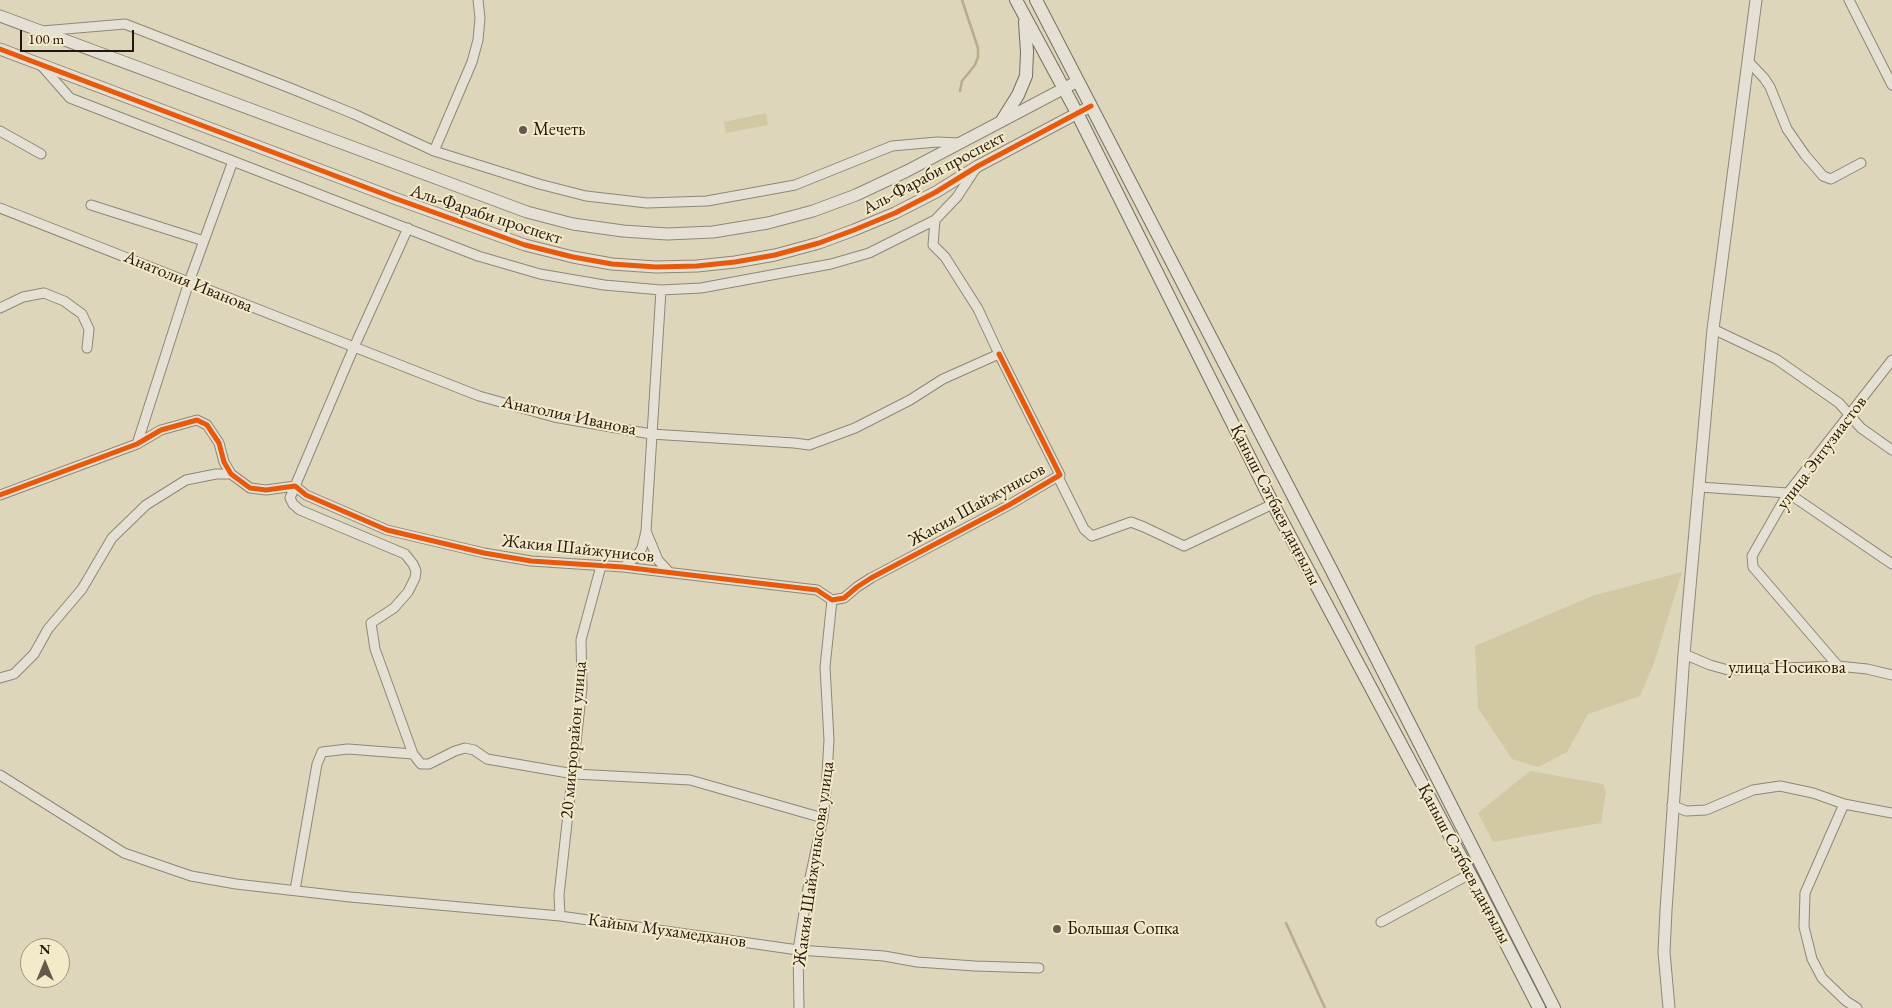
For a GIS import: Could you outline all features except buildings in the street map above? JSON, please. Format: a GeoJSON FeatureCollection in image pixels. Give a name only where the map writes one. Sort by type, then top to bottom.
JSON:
{"type":"FeatureCollection","features":[{"type":"Feature","properties":{"kind":"main road","name":"Қаныш Сәтбаев даңғылы"},"geometry":{"type":"LineString","coordinates":[[1016,0],[1077,113],[1273,504],[1470,874],[1539,1008]]}},
{"type":"Feature","properties":{"kind":"main road","name":"Қаныш Сәтбаев даңғылы"},"geometry":{"type":"LineString","coordinates":[[1036,0],[1336,579],[1554,1008]]}},
{"type":"Feature","properties":{"kind":"main road"},"geometry":{"type":"LineString","coordinates":[[1003,119],[1018,95],[1026,76],[1025,17]]}},
{"type":"Feature","properties":{"kind":"street"},"geometry":{"type":"LineString","coordinates":[[434,151],[472,62],[478,40],[480,18],[478,0]]}},
{"type":"Feature","properties":{"kind":"street"},"geometry":{"type":"LineString","coordinates":[[1669,1008],[1664,952],[1672,805],[1684,654],[1713,329],[1756,0]]}},
{"type":"Feature","properties":{"kind":"street"},"geometry":{"type":"LineString","coordinates":[[1849,0],[1892,85]]}},
{"type":"Feature","properties":{"kind":"street","name":"Аль-Фараби проспект"},"geometry":{"type":"LineString","coordinates":[[0,16],[527,212],[573,224],[623,232],[667,234],[713,232],[768,224],[813,211],[856,195],[1078,81]]}},
{"type":"Feature","properties":{"kind":"street"},"geometry":{"type":"LineString","coordinates":[[40,31],[125,24],[354,114],[434,151],[539,184],[586,196],[647,203],[706,201],[795,185],[892,146],[937,142],[960,143]]}},
{"type":"Feature","properties":{"kind":"street","name":"Аль-Фараби проспект"},"geometry":{"type":"LineString","coordinates":[[0,48],[394,198],[525,245],[612,264],[656,267],[697,266],[735,262],[775,255],[819,243],[895,213],[1091,106]]}},
{"type":"Feature","properties":{"kind":"street"},"geometry":{"type":"LineString","coordinates":[[1748,61],[1770,87],[1787,129],[1805,155],[1823,176],[1831,179],[1861,163]]}},
{"type":"Feature","properties":{"kind":"street"},"geometry":{"type":"LineString","coordinates":[[39,63],[70,98],[478,256],[540,274],[604,285],[661,290],[701,288],[831,264],[869,253],[935,220],[957,197],[978,166]]}},
{"type":"Feature","properties":{"kind":"street"},"geometry":{"type":"LineString","coordinates":[[0,132],[41,154]]}},
{"type":"Feature","properties":{"kind":"street"},"geometry":{"type":"LineString","coordinates":[[137,444],[189,282],[233,161]]}},
{"type":"Feature","properties":{"kind":"street"},"geometry":{"type":"LineString","coordinates":[[91,205],[204,241]]}},
{"type":"Feature","properties":{"kind":"street","name":"Анатолия Иванова"},"geometry":{"type":"LineString","coordinates":[[0,208],[479,396],[554,417],[651,434],[794,443],[808,446],[855,428],[910,400],[943,378],[999,354]]}},
{"type":"Feature","properties":{"kind":"street"},"geometry":{"type":"LineString","coordinates":[[935,220],[933,245],[945,257],[978,309],[999,354],[1060,471],[1059,476],[1084,529],[1092,536],[1131,522],[1144,526],[1184,546],[1273,504]]}},
{"type":"Feature","properties":{"kind":"street"},"geometry":{"type":"LineString","coordinates":[[408,228],[354,347],[290,498],[293,504],[300,510],[406,554],[413,564],[416,571],[415,578],[408,592],[394,608],[371,623],[375,649],[413,754],[421,764],[428,764],[465,748],[474,750],[487,759],[574,774],[690,780],[823,818]]}},
{"type":"Feature","properties":{"kind":"street"},"geometry":{"type":"LineString","coordinates":[[623,567],[636,557],[642,548],[646,531],[661,290]]}},
{"type":"Feature","properties":{"kind":"street"},"geometry":{"type":"LineString","coordinates":[[0,308],[23,297],[44,293],[64,301],[82,314],[89,329],[87,348]]}},
{"type":"Feature","properties":{"kind":"street"},"geometry":{"type":"LineString","coordinates":[[1713,329],[1776,359],[1839,403],[1848,416],[1861,428],[1892,450]]}},
{"type":"Feature","properties":{"kind":"street","name":"улица Энтузиастов"},"geometry":{"type":"LineString","coordinates":[[1838,666],[1753,567],[1752,556],[1788,493],[1892,360]]}},
{"type":"Feature","properties":{"kind":"street"},"geometry":{"type":"LineString","coordinates":[[0,495],[137,444],[161,430],[197,420],[207,424],[219,442],[224,462],[231,474],[250,488],[266,490],[294,486]]}},
{"type":"Feature","properties":{"kind":"street"},"geometry":{"type":"LineString","coordinates":[[0,678],[14,674],[34,654],[48,629],[82,589],[112,538],[146,505],[186,480],[216,474],[231,474]]}},
{"type":"Feature","properties":{"kind":"street","name":"Жакия Шайжунисов"},"geometry":{"type":"LineString","coordinates":[[294,486],[306,495],[386,530],[484,553],[530,561],[623,567],[817,590],[832,600],[844,598],[871,578],[1059,476]]}},
{"type":"Feature","properties":{"kind":"street"},"geometry":{"type":"LineString","coordinates":[[1699,487],[1788,493],[1892,564]]}},
{"type":"Feature","properties":{"kind":"street"},"geometry":{"type":"LineString","coordinates":[[646,531],[658,560],[669,572]]}},
{"type":"Feature","properties":{"kind":"street","name":"20 микрорайон улица"},"geometry":{"type":"LineString","coordinates":[[560,916],[559,895],[574,774],[582,688],[581,640],[601,566]]}},
{"type":"Feature","properties":{"kind":"street","name":"Жакия Шайжунысова улица"},"geometry":{"type":"LineString","coordinates":[[799,1008],[798,950],[808,882],[823,818],[829,740],[825,667],[832,600]]}},
{"type":"Feature","properties":{"kind":"street","name":"улица Носикова"},"geometry":{"type":"LineString","coordinates":[[1684,654],[1710,666],[1728,670],[1838,666],[1867,669],[1892,675]]}},
{"type":"Feature","properties":{"kind":"street"},"geometry":{"type":"LineString","coordinates":[[295,890],[317,764],[322,752],[348,749],[413,754]]}},
{"type":"Feature","properties":{"kind":"street","name":"Кайым Мухамедханов"},"geometry":{"type":"LineString","coordinates":[[0,775],[124,853],[191,876],[236,884],[350,897],[560,916],[798,950],[884,956],[917,962],[1039,968]]}},
{"type":"Feature","properties":{"kind":"street"},"geometry":{"type":"LineString","coordinates":[[1672,805],[1686,811],[1706,810],[1752,790],[1780,786],[1813,793],[1844,804],[1892,813]]}},
{"type":"Feature","properties":{"kind":"street"},"geometry":{"type":"LineString","coordinates":[[1844,804],[1805,893],[1804,927],[1812,959],[1822,978],[1846,1001],[1857,1008]]}},
{"type":"Feature","properties":{"kind":"street"},"geometry":{"type":"LineString","coordinates":[[1381,922],[1470,874]]}},
{"type":"Feature","properties":{"kind":"shaded area"},"geometry":{"type":"Polygon","coordinates":[[[766,113],[768,125],[726,133],[724,122],[766,113]]]}},
{"type":"Feature","properties":{"kind":"shaded area"},"geometry":{"type":"Polygon","coordinates":[[[1682,572],[1654,663],[1640,696],[1588,714],[1567,752],[1538,767],[1512,759],[1478,708],[1475,646],[1592,596],[1682,572]]]}},
{"type":"Feature","properties":{"kind":"shaded area"},"geometry":{"type":"Polygon","coordinates":[[[1530,771],[1603,784],[1606,792],[1601,823],[1493,842],[1478,813],[1530,771]]]}},
{"type":"Feature","properties":{"kind":"waterway"},"geometry":{"type":"LineString","coordinates":[[960,91],[962,81],[975,65],[978,57],[978,48],[962,0]]}},
{"type":"Feature","properties":{"kind":"waterway"},"geometry":{"type":"LineString","coordinates":[[1286,923],[1325,1008]]}},
{"type":"Feature","properties":{"kind":"cycle path"},"geometry":{"type":"LineString","coordinates":[[0,49],[394,198],[525,245],[612,264],[656,267],[697,266],[735,262],[775,255],[819,243],[895,213],[1091,106]]}},
{"type":"Feature","properties":{"kind":"cycle path"},"geometry":{"type":"LineString","coordinates":[[0,495],[137,444],[161,430],[197,420],[207,425],[219,443],[224,462],[231,474],[250,488],[266,490],[295,486],[306,495],[387,530],[484,553],[531,561],[623,567],[817,590],[832,600],[844,598],[871,578],[1009,505],[1060,475],[999,354]]}},
{"type":"Feature","properties":{"kind":"place","name":"Мечеть"},"geometry":{"type":"Point","coordinates":[523,130]}},
{"type":"Feature","properties":{"kind":"place","name":"Большая Сопка"},"geometry":{"type":"Point","coordinates":[1057,929]}}]}
